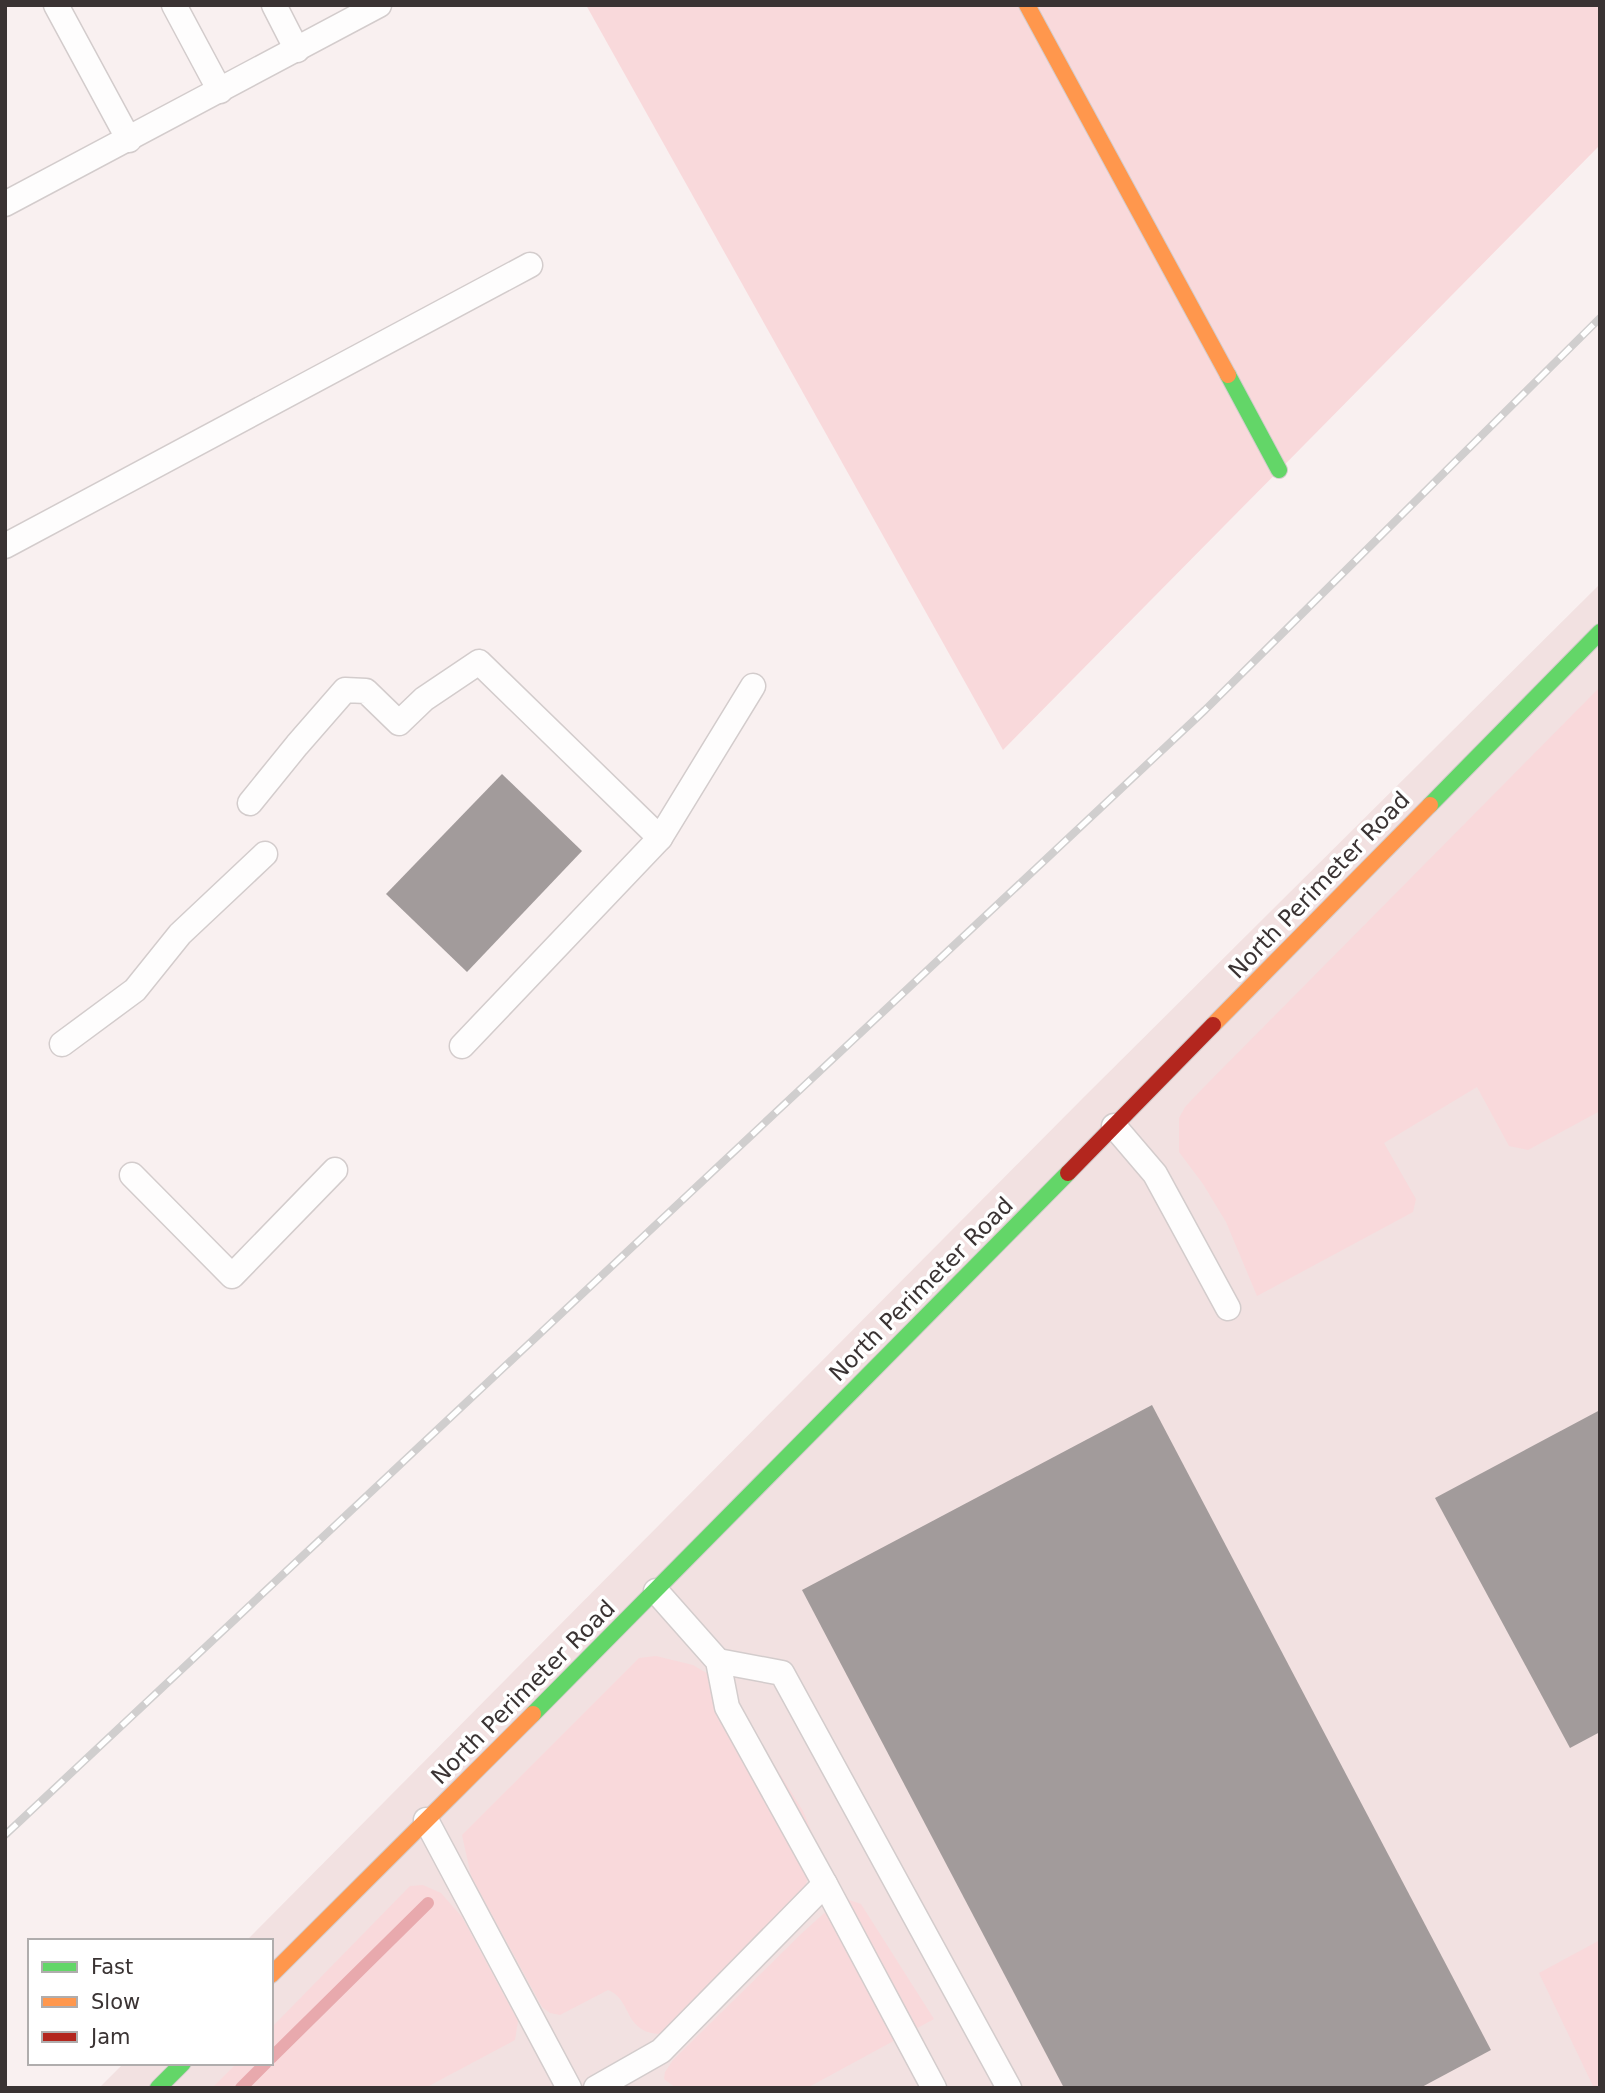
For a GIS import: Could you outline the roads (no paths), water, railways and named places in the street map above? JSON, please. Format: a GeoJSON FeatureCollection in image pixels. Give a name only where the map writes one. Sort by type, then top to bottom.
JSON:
{"type":"FeatureCollection","features":[{"type":"Feature","properties":{"kind":"street"},"geometry":{"type":"LineString","coordinates":[[1027,5],[1279,470]]}},
{"type":"Feature","properties":{"kind":"street","name":"North Perimeter Road"},"geometry":{"type":"LineString","coordinates":[[273,1973],[656,1591],[1600,632]]}},
{"type":"Feature","properties":{"kind":"street"},"geometry":{"type":"LineString","coordinates":[[158,2088],[181,2065]]}},
{"type":"Feature","properties":{"kind":"lane"},"geometry":{"type":"LineString","coordinates":[[56,5],[129,140]]}},
{"type":"Feature","properties":{"kind":"lane"},"geometry":{"type":"LineString","coordinates":[[174,5],[220,91]]}},
{"type":"Feature","properties":{"kind":"lane"},"geometry":{"type":"LineString","coordinates":[[274,5],[297,50]]}},
{"type":"Feature","properties":{"kind":"lane"},"geometry":{"type":"LineString","coordinates":[[5,204],[379,5]]}},
{"type":"Feature","properties":{"kind":"lane"},"geometry":{"type":"LineString","coordinates":[[5,546],[530,265]]}},
{"type":"Feature","properties":{"kind":"lane"},"geometry":{"type":"LineString","coordinates":[[250,803],[345,690],[366,691],[398,723],[424,699],[479,662],[660,838]]}},
{"type":"Feature","properties":{"kind":"lane"},"geometry":{"type":"LineString","coordinates":[[462,1046],[660,838],[753,686]]}},
{"type":"Feature","properties":{"kind":"lane"},"geometry":{"type":"LineString","coordinates":[[62,1044],[135,990],[180,934],[265,854]]}},
{"type":"Feature","properties":{"kind":"lane"},"geometry":{"type":"LineString","coordinates":[[1114,1126],[1154,1174],[1228,1308]]}},
{"type":"Feature","properties":{"kind":"lane"},"geometry":{"type":"LineString","coordinates":[[132,1175],[232,1276],[335,1170]]}},
{"type":"Feature","properties":{"kind":"lane"},"geometry":{"type":"LineString","coordinates":[[656,1591],[718,1661],[727,1707],[934,2088]]}},
{"type":"Feature","properties":{"kind":"lane"},"geometry":{"type":"LineString","coordinates":[[718,1661],[782,1673],[1009,2088]]}},
{"type":"Feature","properties":{"kind":"lane"},"geometry":{"type":"LineString","coordinates":[[426,1820],[569,2088]]}},
{"type":"Feature","properties":{"kind":"lane"},"geometry":{"type":"LineString","coordinates":[[596,2088],[661,2051],[825,1884]]}},
{"type":"Feature","properties":{"kind":"waterway"},"geometry":{"type":"LineString","coordinates":[[273,2056],[428,1903]]}},
{"type":"Feature","properties":{"kind":"waterway"},"geometry":{"type":"LineString","coordinates":[[241,2088],[264,2065]]}},
{"type":"Feature","properties":{"kind":"railway"},"geometry":{"type":"LineString","coordinates":[[5,1835],[1205,710],[1600,318]]}}]}
